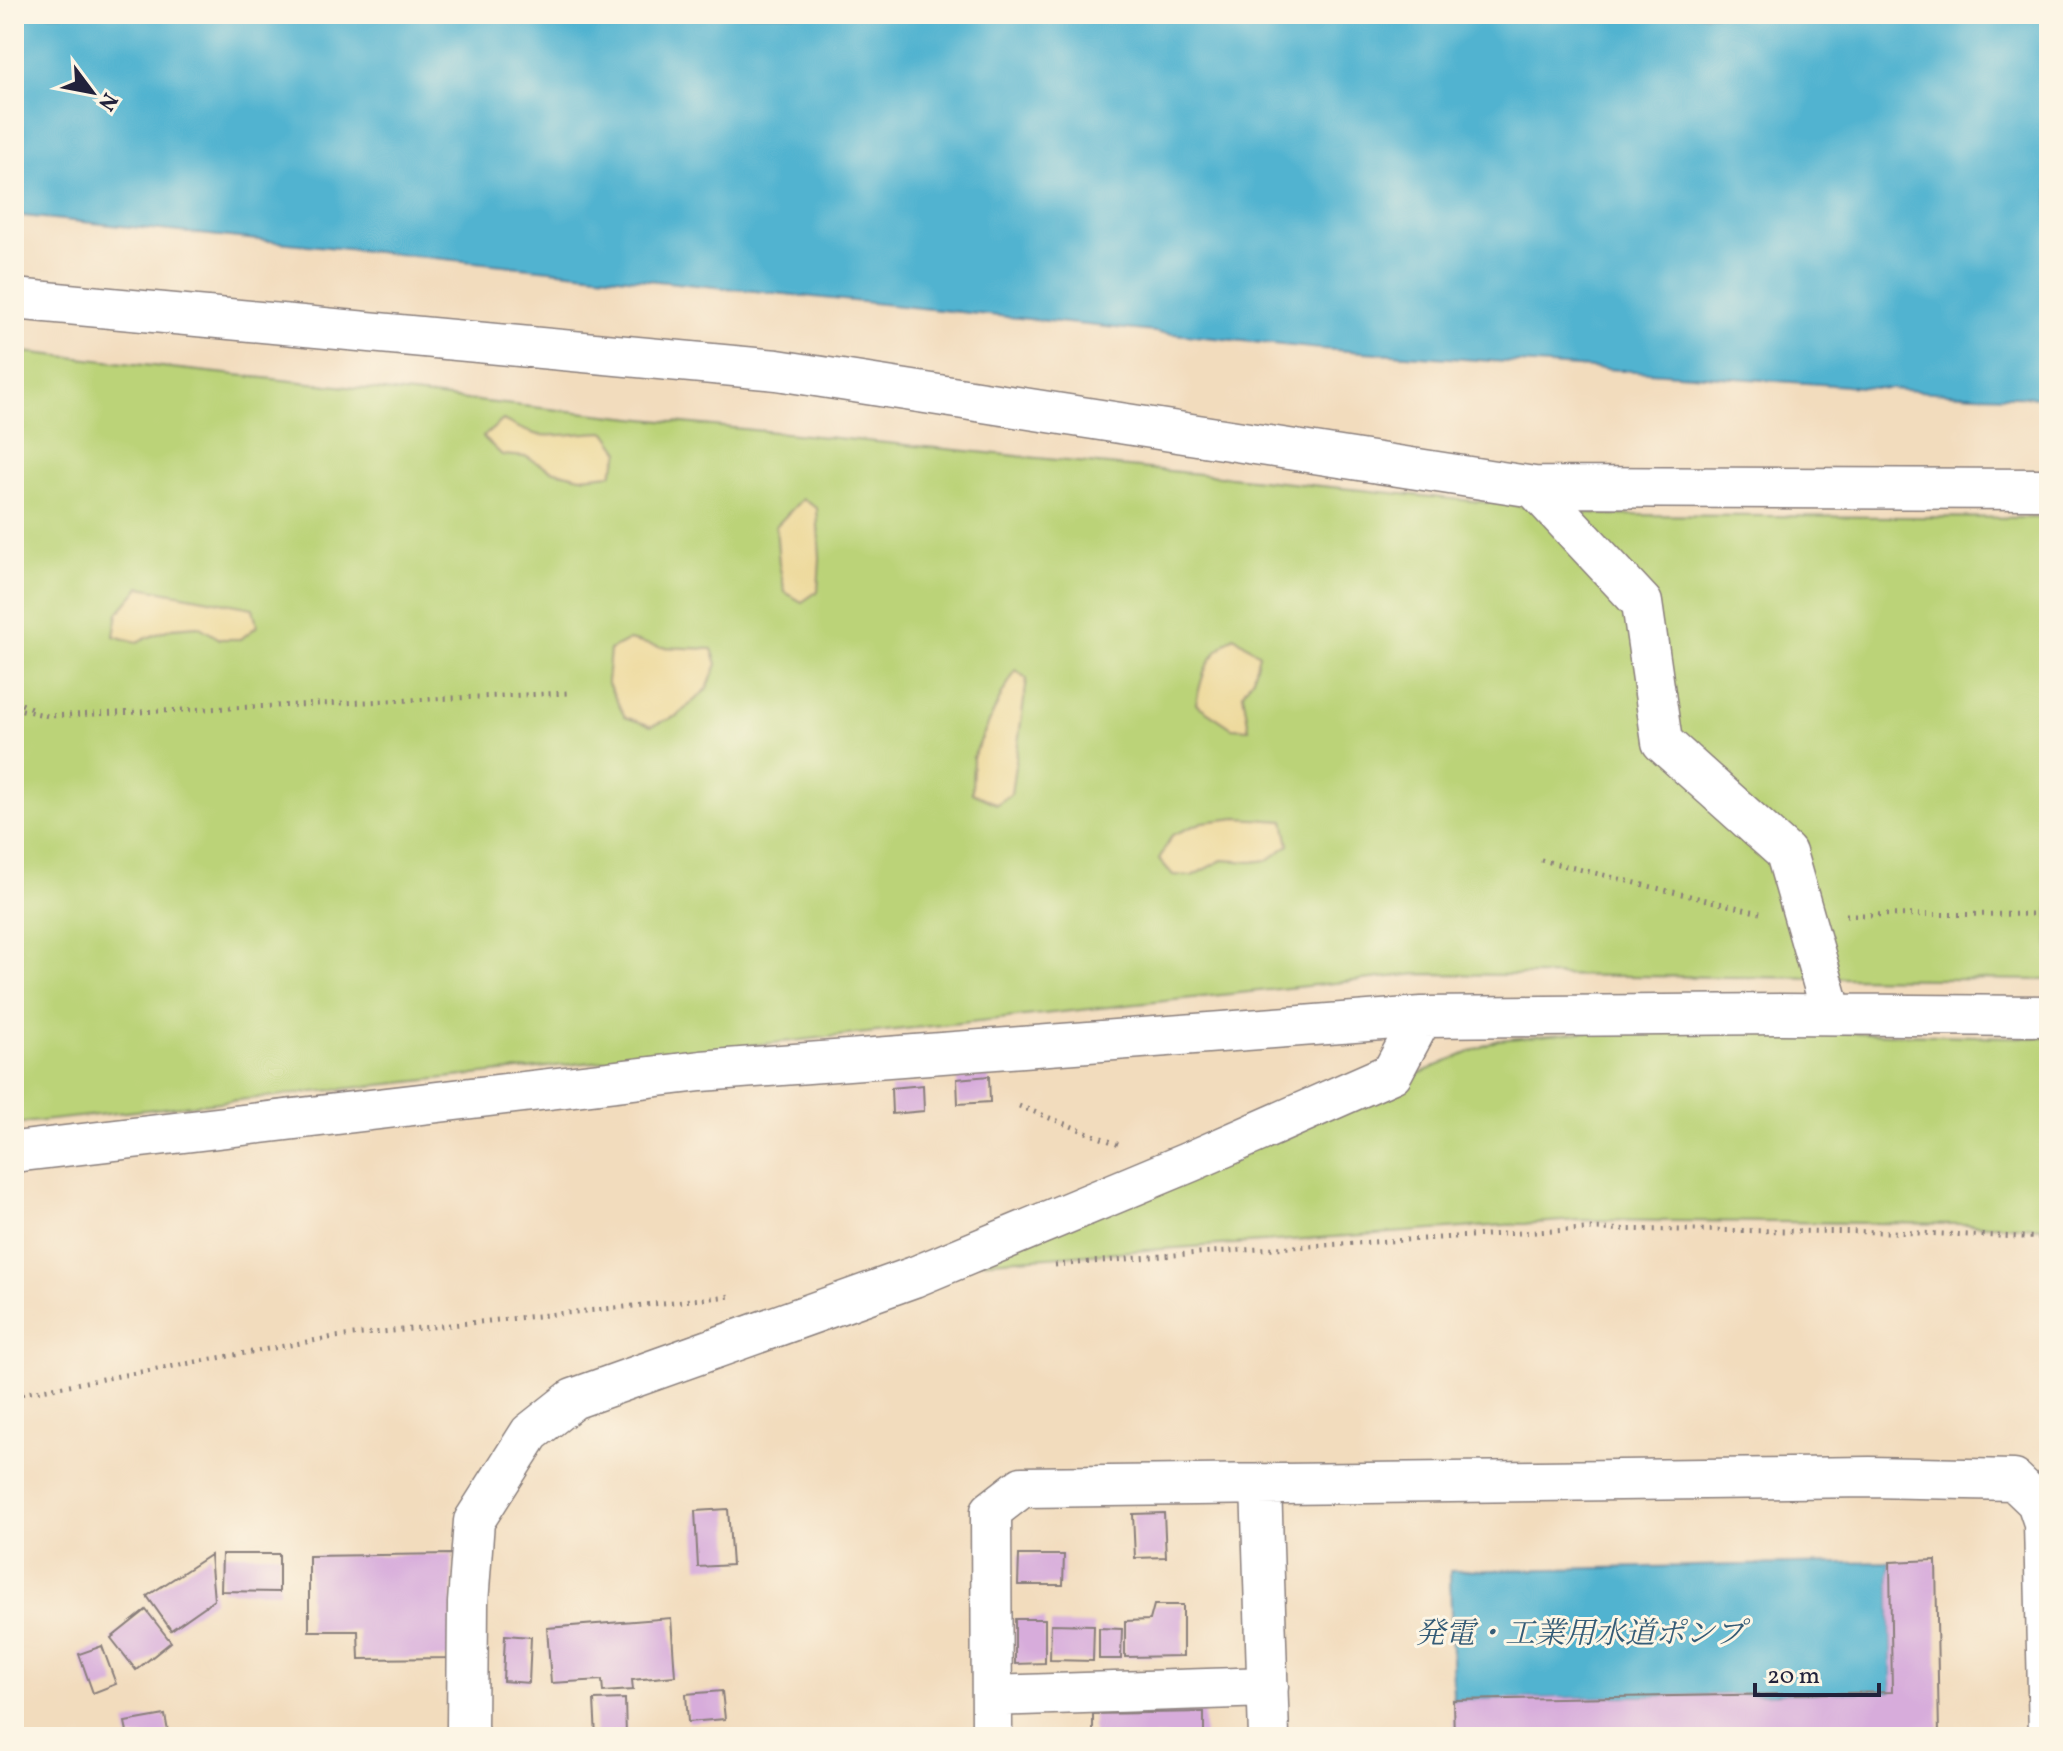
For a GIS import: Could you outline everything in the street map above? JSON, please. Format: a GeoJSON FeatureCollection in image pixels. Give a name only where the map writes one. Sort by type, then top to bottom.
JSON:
{"type":"FeatureCollection","features":[{"type":"Feature","properties":{"kind":"street"},"geometry":{"type":"LineString","coordinates":[[14,299],[777,370],[1534,487],[2049,489]]}},
{"type":"Feature","properties":{"kind":"street"},"geometry":{"type":"LineString","coordinates":[[1534,487],[1642,603],[1662,742],[1786,853],[1832,1014]]}},
{"type":"Feature","properties":{"kind":"street"},"geometry":{"type":"LineString","coordinates":[[14,1152],[701,1071],[1422,1017],[2049,1016]]}},
{"type":"Feature","properties":{"kind":"street"},"geometry":{"type":"LineString","coordinates":[[469,1737],[468,1603],[474,1521],[530,1433],[573,1399],[914,1277],[1178,1167],[1392,1073],[1422,1017]]}},
{"type":"Feature","properties":{"kind":"street"},"geometry":{"type":"LineString","coordinates":[[992,1737],[991,1511],[1022,1487],[1854,1477],[2014,1480],[2037,1502],[2044,1523],[2049,1735]]}},
{"type":"Feature","properties":{"kind":"street"},"geometry":{"type":"LineString","coordinates":[[1261,1484],[1269,1737]]}},
{"type":"Feature","properties":{"kind":"street"},"geometry":{"type":"LineString","coordinates":[[992,1696],[1268,1687]]}},
{"type":"Feature","properties":{"kind":"path"},"geometry":{"type":"LineString","coordinates":[[14,708],[48,716],[568,693]]}},
{"type":"Feature","properties":{"kind":"path"},"geometry":{"type":"LineString","coordinates":[[14,701],[48,716]]}},
{"type":"Feature","properties":{"kind":"path"},"geometry":{"type":"LineString","coordinates":[[1019,1106],[1178,1167]]}},
{"type":"Feature","properties":{"kind":"path"},"geometry":{"type":"LineString","coordinates":[[1055,1265],[1585,1229],[1891,1232],[2049,1238]]}},
{"type":"Feature","properties":{"kind":"path"},"geometry":{"type":"LineString","coordinates":[[14,1395],[334,1337],[742,1295]]}},
{"type":"Feature","properties":{"kind":"green space"},"geometry":{"type":"Polygon","coordinates":[[[14,351],[643,419],[1614,515],[2049,518],[2049,980],[1418,974],[14,1124],[14,351]]]}},
{"type":"Feature","properties":{"kind":"green space"},"geometry":{"type":"Polygon","coordinates":[[[1634,1027],[2049,1038],[2049,1227],[1578,1220],[976,1262],[1498,1040],[1634,1027]]]}},
{"type":"Feature","properties":{"kind":"sand"},"geometry":{"type":"Polygon","coordinates":[[[503,420],[540,435],[606,432],[620,452],[611,474],[581,477],[551,470],[527,457],[502,455],[483,437],[503,420]]]}},
{"type":"Feature","properties":{"kind":"sand"},"geometry":{"type":"Polygon","coordinates":[[[802,499],[817,508],[820,558],[818,591],[802,602],[785,592],[776,526],[802,499]]]}},
{"type":"Feature","properties":{"kind":"sand"},"geometry":{"type":"Polygon","coordinates":[[[140,587],[253,608],[257,626],[241,639],[220,639],[198,626],[172,628],[137,642],[114,636],[118,613],[140,587]]]}},
{"type":"Feature","properties":{"kind":"sand"},"geometry":{"type":"Polygon","coordinates":[[[1234,636],[1259,654],[1253,677],[1243,693],[1249,729],[1232,728],[1196,704],[1207,666],[1234,636]]]}},
{"type":"Feature","properties":{"kind":"sand"},"geometry":{"type":"Polygon","coordinates":[[[629,640],[659,647],[712,649],[717,664],[707,689],[677,716],[651,726],[625,717],[607,682],[610,650],[629,640]]]}},
{"type":"Feature","properties":{"kind":"sand"},"geometry":{"type":"Polygon","coordinates":[[[1016,670],[1027,679],[1011,794],[997,804],[972,793],[973,757],[1016,670]]]}},
{"type":"Feature","properties":{"kind":"sand"},"geometry":{"type":"Polygon","coordinates":[[[1237,818],[1284,821],[1289,845],[1268,860],[1222,860],[1192,876],[1173,875],[1159,859],[1172,835],[1203,822],[1237,818]]]}},
{"type":"Feature","properties":{"kind":"water"},"geometry":{"type":"Polygon","coordinates":[[[14,14],[2049,14],[2049,397],[1975,395],[1321,349],[14,215],[14,14]]]}},
{"type":"Feature","properties":{"kind":"water","name":"発電・工業用水道ポンプ"},"geometry":{"type":"Polygon","coordinates":[[[1890,1562],[1892,1692],[1453,1700],[1450,1571],[1890,1562]]]}},
{"type":"Feature","properties":{"kind":"water"},"geometry":{"type":"Polygon","coordinates":[[[1894,1733],[1894,1737],[1706,1737],[1894,1733]]]}},
{"type":"Feature","properties":{"kind":"building"},"geometry":{"type":"Polygon","coordinates":[[[989,1076],[990,1102],[958,1104],[957,1079],[989,1076]]]}},
{"type":"Feature","properties":{"kind":"building"},"geometry":{"type":"Polygon","coordinates":[[[923,1085],[924,1111],[892,1114],[891,1088],[923,1085]]]}},
{"type":"Feature","properties":{"kind":"building"},"geometry":{"type":"Polygon","coordinates":[[[728,1509],[732,1565],[698,1567],[695,1511],[728,1509]]]}},
{"type":"Feature","properties":{"kind":"building"},"geometry":{"type":"Polygon","coordinates":[[[1164,1513],[1166,1557],[1135,1558],[1133,1514],[1164,1513]]]}},
{"type":"Feature","properties":{"kind":"building"},"geometry":{"type":"Polygon","coordinates":[[[222,1554],[279,1554],[279,1592],[221,1591],[222,1554]]]}},
{"type":"Feature","properties":{"kind":"building"},"geometry":{"type":"Polygon","coordinates":[[[452,1554],[453,1658],[359,1659],[358,1631],[309,1631],[309,1556],[452,1554]]]}},
{"type":"Feature","properties":{"kind":"building"},"geometry":{"type":"Polygon","coordinates":[[[210,1555],[214,1600],[171,1630],[147,1596],[210,1555]]]}},
{"type":"Feature","properties":{"kind":"building"},"geometry":{"type":"Polygon","coordinates":[[[1019,1555],[1064,1555],[1063,1585],[1018,1585],[1019,1555]]]}},
{"type":"Feature","properties":{"kind":"building"},"geometry":{"type":"Polygon","coordinates":[[[1936,1560],[1939,1737],[1894,1737],[1894,1733],[1454,1737],[1453,1700],[1892,1692],[1890,1562],[1936,1560]]]}},
{"type":"Feature","properties":{"kind":"building"},"geometry":{"type":"Polygon","coordinates":[[[1154,1605],[1183,1605],[1183,1656],[1125,1657],[1125,1621],[1150,1620],[1154,1605]]]}},
{"type":"Feature","properties":{"kind":"building"},"geometry":{"type":"Polygon","coordinates":[[[146,1610],[171,1642],[136,1670],[111,1638],[146,1610]]]}},
{"type":"Feature","properties":{"kind":"building"},"geometry":{"type":"Polygon","coordinates":[[[671,1618],[675,1676],[632,1680],[633,1690],[603,1692],[602,1680],[551,1683],[547,1628],[671,1618]]]}},
{"type":"Feature","properties":{"kind":"building"},"geometry":{"type":"Polygon","coordinates":[[[1015,1619],[1045,1619],[1045,1663],[1015,1664],[1015,1619]]]}},
{"type":"Feature","properties":{"kind":"building"},"geometry":{"type":"Polygon","coordinates":[[[1051,1624],[1094,1625],[1093,1661],[1050,1660],[1051,1624]]]}},
{"type":"Feature","properties":{"kind":"building"},"geometry":{"type":"Polygon","coordinates":[[[1099,1628],[1122,1629],[1121,1659],[1099,1659],[1099,1628]]]}},
{"type":"Feature","properties":{"kind":"building"},"geometry":{"type":"Polygon","coordinates":[[[505,1635],[531,1637],[529,1683],[503,1681],[505,1635]]]}},
{"type":"Feature","properties":{"kind":"building"},"geometry":{"type":"Polygon","coordinates":[[[102,1646],[116,1684],[93,1693],[79,1654],[102,1646]]]}},
{"type":"Feature","properties":{"kind":"building"},"geometry":{"type":"Polygon","coordinates":[[[722,1691],[725,1719],[688,1722],[686,1694],[722,1691]]]}},
{"type":"Feature","properties":{"kind":"building"},"geometry":{"type":"Polygon","coordinates":[[[625,1699],[626,1737],[596,1737],[594,1700],[625,1699]]]}},
{"type":"Feature","properties":{"kind":"building"},"geometry":{"type":"Polygon","coordinates":[[[1204,1712],[1204,1737],[1093,1737],[1093,1714],[1204,1712]]]}},
{"type":"Feature","properties":{"kind":"building"},"geometry":{"type":"Polygon","coordinates":[[[165,1715],[169,1737],[128,1737],[125,1722],[165,1715]]]}}]}
